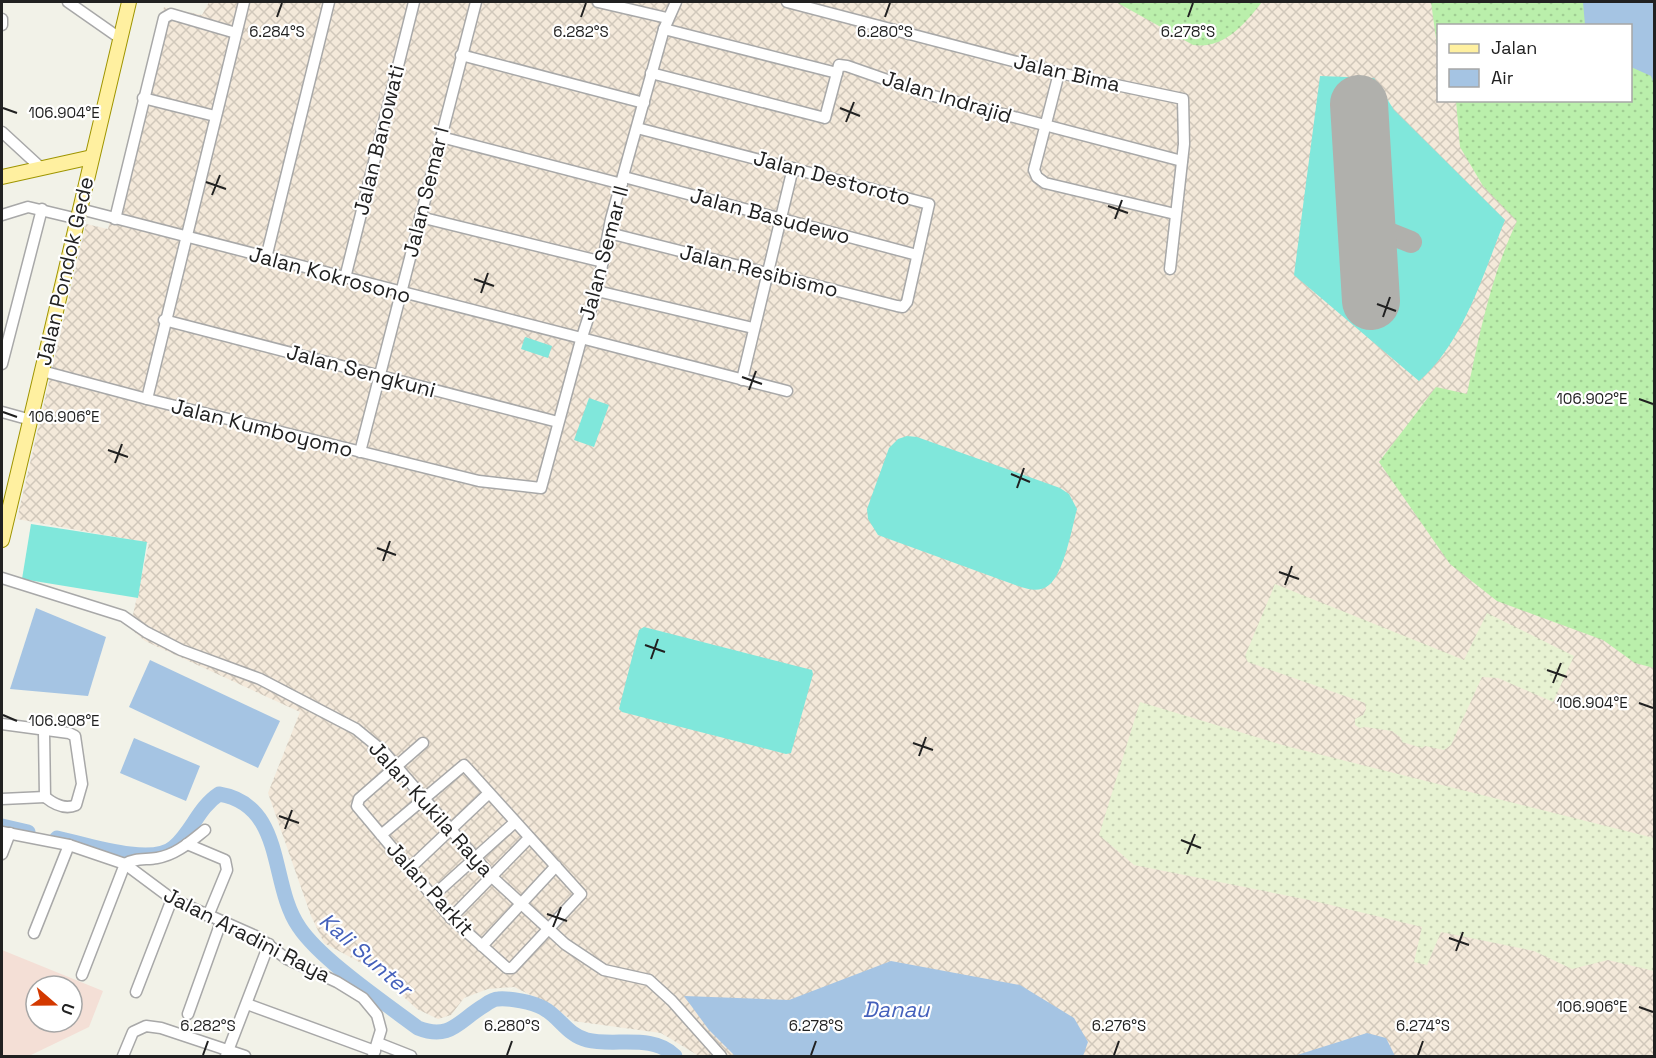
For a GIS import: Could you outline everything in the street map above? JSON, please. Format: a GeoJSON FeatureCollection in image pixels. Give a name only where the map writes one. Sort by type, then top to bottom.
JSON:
{"type":"FeatureCollection","features":[{"type":"Feature","properties":{"kind":"main road","name":"Jalan Pondok Gede"},"geometry":{"type":"LineString","coordinates":[[2,540],[79,214],[88,161],[129,2]]}},
{"type":"Feature","properties":{"kind":"main road"},"geometry":{"type":"LineString","coordinates":[[2,177],[40,167],[88,161]]}},
{"type":"Feature","properties":{"kind":"street"},"geometry":{"type":"LineString","coordinates":[[68,2],[121,39]]}},
{"type":"Feature","properties":{"kind":"street","name":"Jalan Kumboyomo"},"geometry":{"type":"LineString","coordinates":[[244,2],[164,320],[147,399],[479,481],[541,488]]}},
{"type":"Feature","properties":{"kind":"street"},"geometry":{"type":"LineString","coordinates":[[266,258],[329,2]]}},
{"type":"Feature","properties":{"kind":"street","name":"Jalan Banowati"},"geometry":{"type":"LineString","coordinates":[[345,278],[414,2]]}},
{"type":"Feature","properties":{"kind":"street","name":"Jalan Semar I"},"geometry":{"type":"LineString","coordinates":[[360,452],[476,2]]}},
{"type":"Feature","properties":{"kind":"street","name":"Jalan Indrajid"},"geometry":{"type":"LineString","coordinates":[[598,2],[665,24],[837,73],[839,65],[848,66],[930,95],[1046,126]]}},
{"type":"Feature","properties":{"kind":"street"},"geometry":{"type":"LineString","coordinates":[[665,24],[676,2]]}},
{"type":"Feature","properties":{"kind":"street","name":"Jalan Bima"},"geometry":{"type":"LineString","coordinates":[[787,2],[1059,73],[1183,99],[1182,160],[1170,269]]}},
{"type":"Feature","properties":{"kind":"street"},"geometry":{"type":"LineString","coordinates":[[115,219],[143,98],[166,16],[171,14],[236,33]]}},
{"type":"Feature","properties":{"kind":"street"},"geometry":{"type":"LineString","coordinates":[[2,19],[2,25]]}},
{"type":"Feature","properties":{"kind":"street","name":"Jalan Semar II"},"geometry":{"type":"LineString","coordinates":[[541,488],[580,340],[597,291],[609,233],[665,24]]}},
{"type":"Feature","properties":{"kind":"street"},"geometry":{"type":"LineString","coordinates":[[461,55],[644,103]]}},
{"type":"Feature","properties":{"kind":"street"},"geometry":{"type":"LineString","coordinates":[[651,73],[825,118],[837,73]]}},
{"type":"Feature","properties":{"kind":"street"},"geometry":{"type":"LineString","coordinates":[[1059,73],[1034,170],[1036,177],[1045,183],[1175,214]]}},
{"type":"Feature","properties":{"kind":"street"},"geometry":{"type":"LineString","coordinates":[[143,98],[215,116]]}},
{"type":"Feature","properties":{"kind":"street"},"geometry":{"type":"LineString","coordinates":[[1046,126],[1182,160]]}},
{"type":"Feature","properties":{"kind":"street","name":"Jalan Destoroto"},"geometry":{"type":"LineString","coordinates":[[637,128],[928,204],[930,207],[907,302]]}},
{"type":"Feature","properties":{"kind":"street"},"geometry":{"type":"LineString","coordinates":[[2,132],[40,167]]}},
{"type":"Feature","properties":{"kind":"street","name":"Jalan Basudewo"},"geometry":{"type":"LineString","coordinates":[[441,137],[780,218],[917,255]]}},
{"type":"Feature","properties":{"kind":"street"},"geometry":{"type":"LineString","coordinates":[[742,380],[793,168]]}},
{"type":"Feature","properties":{"kind":"street","name":"Jalan Kokrosono"},"geometry":{"type":"LineString","coordinates":[[2,214],[28,207],[115,219],[580,340],[787,391]]}},
{"type":"Feature","properties":{"kind":"street"},"geometry":{"type":"LineString","coordinates":[[2,364],[42,209]]}},
{"type":"Feature","properties":{"kind":"street"},"geometry":{"type":"LineString","coordinates":[[420,217],[603,262]]}},
{"type":"Feature","properties":{"kind":"street","name":"Jalan Resibismo"},"geometry":{"type":"LineString","coordinates":[[609,233],[897,306],[903,307],[907,302]]}},
{"type":"Feature","properties":{"kind":"street"},"geometry":{"type":"LineString","coordinates":[[597,291],[753,328]]}},
{"type":"Feature","properties":{"kind":"street","name":"Jalan Sengkuni"},"geometry":{"type":"LineString","coordinates":[[164,320],[558,422]]}},
{"type":"Feature","properties":{"kind":"street"},"geometry":{"type":"LineString","coordinates":[[42,371],[147,399]]}},
{"type":"Feature","properties":{"kind":"street"},"geometry":{"type":"LineString","coordinates":[[2,412],[31,420]]}},
{"type":"Feature","properties":{"kind":"street","name":"Jalan Kukila Raya"},"geometry":{"type":"LineString","coordinates":[[2,578],[123,616],[140,629],[182,650],[260,679],[356,729],[397,766],[474,859],[520,903],[577,954],[604,970],[640,976],[652,982],[721,1056]]}},
{"type":"Feature","properties":{"kind":"street"},"geometry":{"type":"LineString","coordinates":[[2,724],[69,733],[75,736],[82,784],[76,805],[70,808],[59,806],[45,797],[2,799]]}},
{"type":"Feature","properties":{"kind":"street"},"geometry":{"type":"LineString","coordinates":[[44,731],[45,797]]}},
{"type":"Feature","properties":{"kind":"street"},"geometry":{"type":"LineString","coordinates":[[397,766],[423,743]]}},
{"type":"Feature","properties":{"kind":"street"},"geometry":{"type":"LineString","coordinates":[[381,835],[461,765],[581,894],[550,929]]}},
{"type":"Feature","properties":{"kind":"street","name":"Jalan Parkit"},"geometry":{"type":"LineString","coordinates":[[397,766],[357,802],[358,810],[411,867],[451,918],[507,968],[512,968],[550,929]]}},
{"type":"Feature","properties":{"kind":"street"},"geometry":{"type":"LineString","coordinates":[[411,867],[488,794]]}},
{"type":"Feature","properties":{"kind":"street"},"geometry":{"type":"LineString","coordinates":[[434,896],[514,823]]}},
{"type":"Feature","properties":{"kind":"street"},"geometry":{"type":"LineString","coordinates":[[82,974],[125,864],[130,861],[159,858],[176,852],[206,830]]}},
{"type":"Feature","properties":{"kind":"street"},"geometry":{"type":"LineString","coordinates":[[2,854],[6,833]]}},
{"type":"Feature","properties":{"kind":"street","name":"Jalan Aradini Raya"},"geometry":{"type":"LineString","coordinates":[[6,833],[69,845],[125,864],[172,899],[269,944],[287,959],[337,982],[363,998],[381,1023],[375,1050]]}},
{"type":"Feature","properties":{"kind":"street"},"geometry":{"type":"LineString","coordinates":[[451,918],[529,838]]}},
{"type":"Feature","properties":{"kind":"street"},"geometry":{"type":"LineString","coordinates":[[187,844],[225,860],[227,864],[227,870],[208,916]]}},
{"type":"Feature","properties":{"kind":"street"},"geometry":{"type":"LineString","coordinates":[[34,933],[69,845]]}},
{"type":"Feature","properties":{"kind":"street"},"geometry":{"type":"LineString","coordinates":[[482,946],[556,866]]}},
{"type":"Feature","properties":{"kind":"street"},"geometry":{"type":"LineString","coordinates":[[136,992],[172,899]]}},
{"type":"Feature","properties":{"kind":"street"},"geometry":{"type":"LineString","coordinates":[[188,1014],[221,922]]}},
{"type":"Feature","properties":{"kind":"street"},"geometry":{"type":"LineString","coordinates":[[227,1053],[248,1004],[269,944]]}},
{"type":"Feature","properties":{"kind":"street"},"geometry":{"type":"LineString","coordinates":[[248,1004],[375,1050],[411,1056]]}},
{"type":"Feature","properties":{"kind":"street"},"geometry":{"type":"LineString","coordinates":[[123,1056],[133,1032],[146,1026],[227,1053],[244,1056]]}},
{"type":"Feature","properties":{"kind":"shaded area"},"geometry":{"type":"Polygon","coordinates":[[[209,2],[1654,2],[1654,1056],[699,1056],[661,1033],[573,1021],[548,1003],[514,987],[488,989],[464,998],[451,1015],[438,1019],[417,1009],[374,970],[324,943],[311,916],[268,793],[300,712],[145,641],[130,628],[149,543],[17,519],[86,224],[108,229],[164,7],[202,15],[209,2]]]}},
{"type":"Feature","properties":{"kind":"shaded area"},"geometry":{"type":"Polygon","coordinates":[[[1320,76],[1374,78],[1394,110],[1505,220],[1471,306],[1460,327],[1435,365],[1419,381],[1294,275],[1320,76]]]}},
{"type":"Feature","properties":{"kind":"shaded area"},"geometry":{"type":"Polygon","coordinates":[[[525,337],[552,346],[548,358],[521,349],[525,337]]]}},
{"type":"Feature","properties":{"kind":"shaded area"},"geometry":{"type":"Polygon","coordinates":[[[589,398],[609,405],[594,447],[574,440],[589,398]]]}},
{"type":"Feature","properties":{"kind":"shaded area"},"geometry":{"type":"Polygon","coordinates":[[[907,436],[917,437],[1060,488],[1069,494],[1077,509],[1063,561],[1049,585],[1035,590],[1021,587],[878,535],[868,519],[867,509],[889,448],[898,439],[907,436]]]}},
{"type":"Feature","properties":{"kind":"shaded area"},"geometry":{"type":"Polygon","coordinates":[[[31,524],[147,542],[138,598],[22,579],[31,524]]]}},
{"type":"Feature","properties":{"kind":"shaded area"},"geometry":{"type":"Polygon","coordinates":[[[644,627],[812,670],[813,674],[791,753],[786,754],[622,712],[619,709],[639,630],[644,627]]]}},
{"type":"Feature","properties":{"kind":"shaded area"},"geometry":{"type":"Polygon","coordinates":[[[2,950],[61,974],[24,974],[24,1034],[75,1034],[29,1056],[2,1056],[2,950]]]}},
{"type":"Feature","properties":{"kind":"shaded area"},"geometry":{"type":"Polygon","coordinates":[[[84,983],[103,991],[89,1027],[84,1029],[84,983]]]}},
{"type":"Feature","properties":{"kind":"green space"},"geometry":{"type":"Polygon","coordinates":[[[1116,2],[1262,2],[1240,27],[1224,39],[1204,45],[1193,45],[1116,2]]]}},
{"type":"Feature","properties":{"kind":"green space"},"geometry":{"type":"Polygon","coordinates":[[[1431,2],[1654,2],[1654,668],[1635,663],[1603,640],[1497,601],[1450,564],[1379,462],[1436,387],[1467,394],[1493,284],[1517,221],[1483,186],[1460,147],[1456,102],[1632,102],[1632,24],[1437,24],[1437,46],[1431,2]]]}},
{"type":"Feature","properties":{"kind":"green space"},"geometry":{"type":"Polygon","coordinates":[[[1275,584],[1464,660],[1487,613],[1574,656],[1553,702],[1498,678],[1482,677],[1451,745],[1444,750],[1425,746],[1422,748],[1402,742],[1401,738],[1392,731],[1360,728],[1355,725],[1355,719],[1363,715],[1366,709],[1365,703],[1248,662],[1245,656],[1275,584]]]}},
{"type":"Feature","properties":{"kind":"green space"},"geometry":{"type":"Polygon","coordinates":[[[1140,702],[1286,746],[1654,838],[1654,971],[1608,960],[1572,969],[1534,951],[1441,932],[1427,965],[1414,962],[1422,927],[1314,901],[1134,865],[1099,835],[1140,702]]]}},
{"type":"Feature","properties":{"kind":"water"},"geometry":{"type":"Polygon","coordinates":[[[1583,2],[1654,2],[1654,84],[1651,76],[1632,67],[1632,24],[1585,24],[1583,2]]]}},
{"type":"Feature","properties":{"kind":"water"},"geometry":{"type":"Polygon","coordinates":[[[36,608],[106,637],[88,696],[10,689],[36,608]]]}},
{"type":"Feature","properties":{"kind":"water"},"geometry":{"type":"Polygon","coordinates":[[[150,660],[280,721],[258,768],[129,707],[150,660]]]}},
{"type":"Feature","properties":{"kind":"water"},"geometry":{"type":"Polygon","coordinates":[[[134,738],[200,766],[186,801],[120,773],[134,738]]]}},
{"type":"Feature","properties":{"kind":"water","name":"Danau"},"geometry":{"type":"Polygon","coordinates":[[[891,961],[1020,985],[1074,1018],[1088,1042],[1083,1056],[735,1056],[709,1030],[684,996],[789,1000],[891,961]]]}},
{"type":"Feature","properties":{"kind":"water"},"geometry":{"type":"Polygon","coordinates":[[[1367,1033],[1386,1038],[1395,1056],[1294,1056],[1367,1033]]]}},
{"type":"Feature","properties":{"kind":"waterway","name":"Kali Sunter"},"geometry":{"type":"LineString","coordinates":[[57,838],[135,855],[164,853],[180,841],[206,806],[219,794],[240,801],[256,813],[266,830],[290,909],[309,940],[337,967],[418,1028],[439,1032],[447,1030],[491,1001],[509,999],[527,1002],[549,1011],[580,1038],[598,1042],[655,1045],[675,1056]]}},
{"type":"Feature","properties":{"kind":"waterway","name":"Kali Sunter"},"geometry":{"type":"LineString","coordinates":[[2,826],[28,832]]}},
{"type":"Feature","properties":{"kind":"taxiway"},"geometry":{"type":"LineString","coordinates":[[1366,224],[1411,242]]}},
{"type":"Feature","properties":{"kind":"runway"},"geometry":{"type":"LineString","coordinates":[[1359,104],[1371,301]]}}]}
